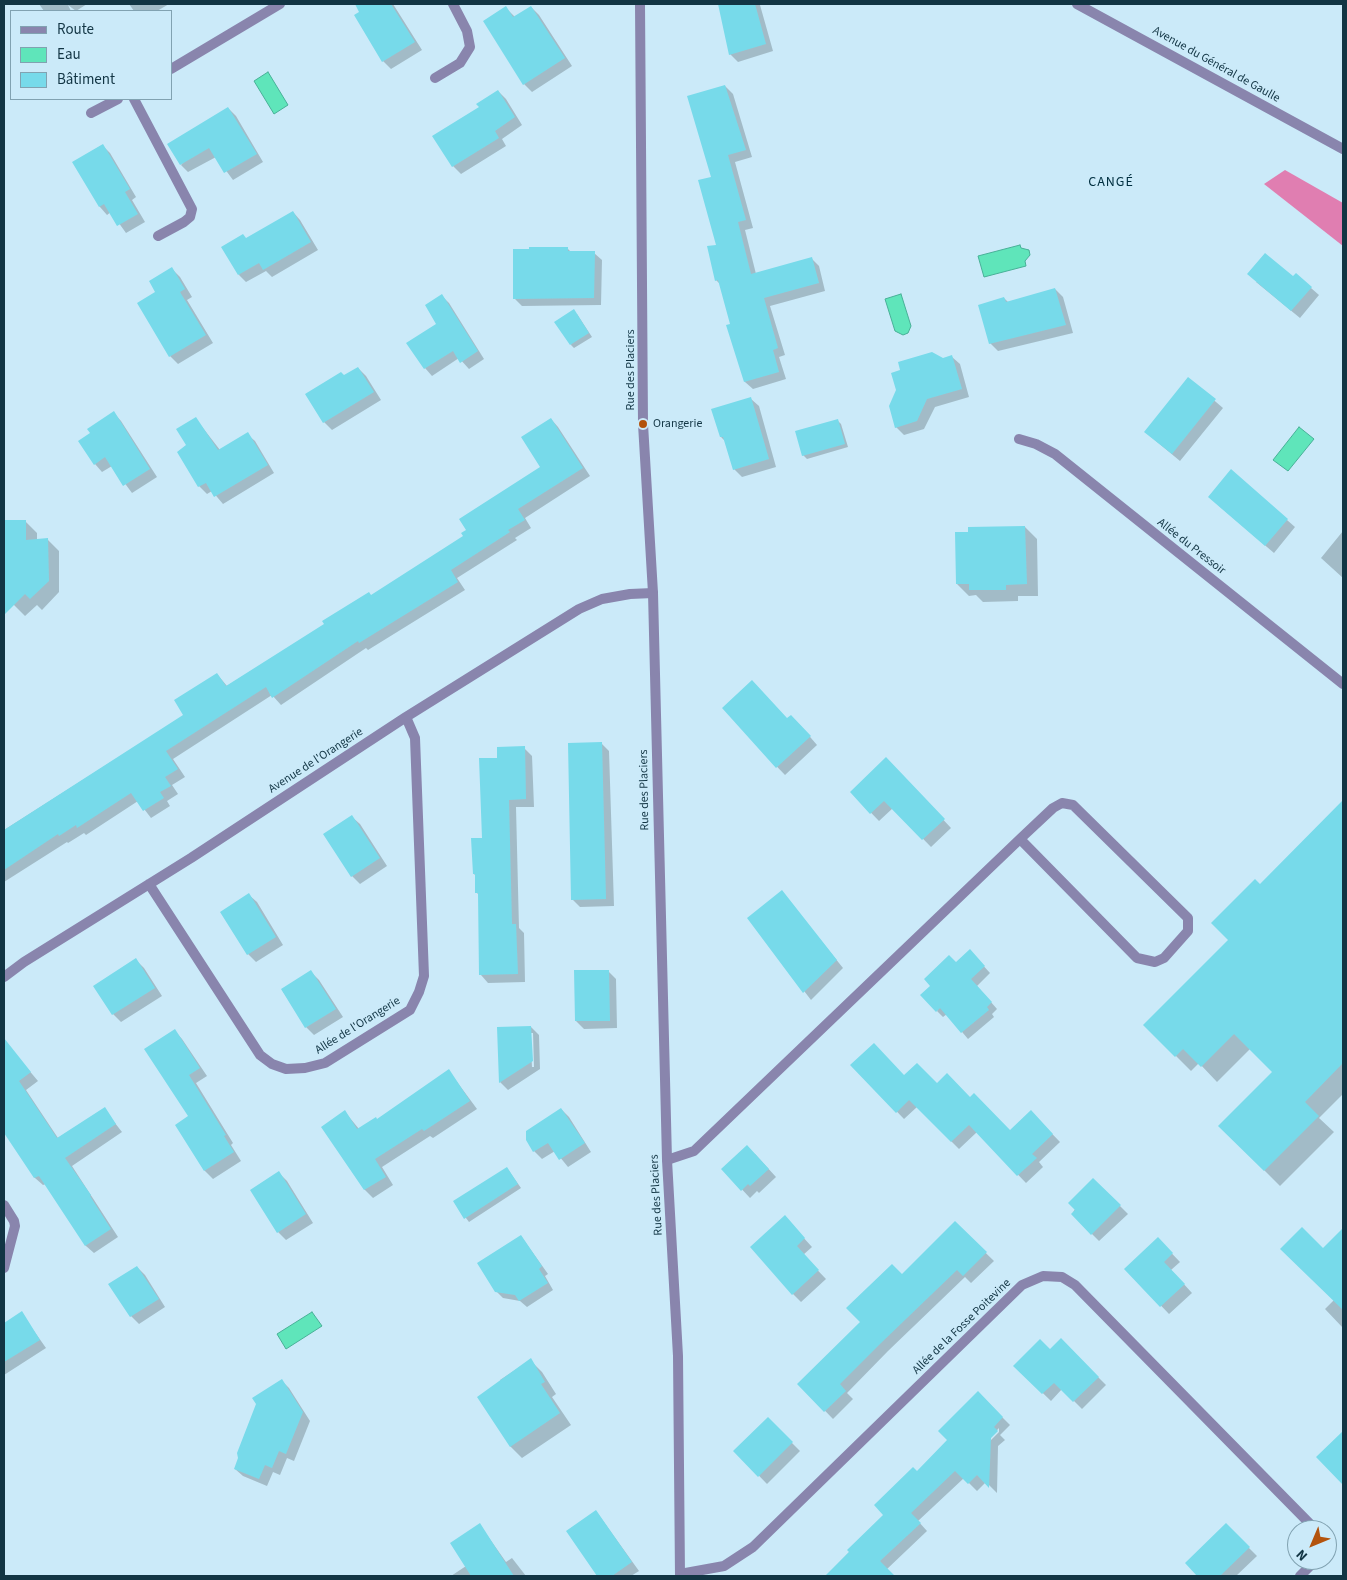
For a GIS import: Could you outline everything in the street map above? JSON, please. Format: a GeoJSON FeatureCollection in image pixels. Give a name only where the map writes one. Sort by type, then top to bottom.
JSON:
{"type":"FeatureCollection","features":[{"type":"Feature","properties":{"kind":"street"},"geometry":{"type":"LineString","coordinates":[[172,68],[280,4]]}},
{"type":"Feature","properties":{"kind":"street"},"geometry":{"type":"LineString","coordinates":[[436,78],[460,63],[470,47],[470,40],[453,4]]}},
{"type":"Feature","properties":{"kind":"street","name":"Rue des Placiers"},"geometry":{"type":"LineString","coordinates":[[640,4],[643,424],[653,593],[667,1160],[678,1356],[680,1575]]}},
{"type":"Feature","properties":{"kind":"street","name":"Avenue du Général de Gaulle"},"geometry":{"type":"LineString","coordinates":[[1077,4],[1343,149]]}},
{"type":"Feature","properties":{"kind":"street"},"geometry":{"type":"LineString","coordinates":[[91,113],[116,100]]}},
{"type":"Feature","properties":{"kind":"street"},"geometry":{"type":"LineString","coordinates":[[135,100],[192,209],[190,217],[184,222],[158,236]]}},
{"type":"Feature","properties":{"kind":"street","name":"Allée du Pressoir"},"geometry":{"type":"LineString","coordinates":[[1019,439],[1036,444],[1055,454],[1343,684]]}},
{"type":"Feature","properties":{"kind":"street","name":"Avenue de l'Orangerie"},"geometry":{"type":"LineString","coordinates":[[4,977],[24,962],[149,884],[406,717],[579,609],[602,599],[630,594],[653,593]]}},
{"type":"Feature","properties":{"kind":"street","name":"Allée de l'Orangerie"},"geometry":{"type":"LineString","coordinates":[[149,884],[260,1055],[272,1064],[286,1068],[306,1068],[325,1064],[410,1010],[420,992],[424,976],[415,738],[406,717]]}},
{"type":"Feature","properties":{"kind":"street"},"geometry":{"type":"LineString","coordinates":[[667,1160],[694,1151],[1020,839],[1053,808],[1062,803],[1073,805],[1188,918],[1188,931],[1164,958],[1155,962],[1137,958],[1020,839]]}},
{"type":"Feature","properties":{"kind":"street"},"geometry":{"type":"LineString","coordinates":[[4,1205],[15,1226],[4,1268]]}},
{"type":"Feature","properties":{"kind":"street","name":"Allée de la Fosse Poitevine"},"geometry":{"type":"LineString","coordinates":[[680,1575],[724,1566],[753,1547],[1022,1285],[1043,1276],[1062,1277],[1075,1285],[1306,1520]]}},
{"type":"Feature","properties":{"kind":"shaded area"},"geometry":{"type":"Polygon","coordinates":[[[1285,170],[1343,203],[1343,246],[1264,184],[1285,170]]]}},
{"type":"Feature","properties":{"kind":"water"},"geometry":{"type":"Polygon","coordinates":[[[268,72],[288,105],[274,114],[254,81],[268,72]]]}},
{"type":"Feature","properties":{"kind":"water"},"geometry":{"type":"Polygon","coordinates":[[[1020,245],[1021,248],[1029,250],[1030,255],[1025,261],[1026,266],[984,277],[978,256],[1020,245]]]}},
{"type":"Feature","properties":{"kind":"water"},"geometry":{"type":"Polygon","coordinates":[[[901,294],[911,326],[908,333],[903,335],[895,331],[885,299],[901,294]]]}},
{"type":"Feature","properties":{"kind":"water"},"geometry":{"type":"Polygon","coordinates":[[[1299,427],[1314,439],[1288,471],[1273,460],[1299,427]]]}},
{"type":"Feature","properties":{"kind":"water"},"geometry":{"type":"Polygon","coordinates":[[[312,1312],[322,1326],[286,1349],[277,1334],[312,1312]]]}},
{"type":"Feature","properties":{"kind":"building"},"geometry":{"type":"Polygon","coordinates":[[[355,4],[391,4],[415,42],[382,62],[354,15],[359,12],[355,4]]]}},
{"type":"Feature","properties":{"kind":"building"},"geometry":{"type":"Polygon","coordinates":[[[718,4],[755,4],[766,44],[729,55],[718,4]]]}},
{"type":"Feature","properties":{"kind":"building"},"geometry":{"type":"Polygon","coordinates":[[[506,6],[513,17],[531,6],[565,58],[523,85],[483,21],[506,6]]]}},
{"type":"Feature","properties":{"kind":"building"},"geometry":{"type":"Polygon","coordinates":[[[725,85],[746,150],[728,155],[746,220],[738,222],[751,274],[812,257],[819,283],[764,298],[778,348],[773,350],[779,372],[744,382],[726,325],[730,324],[718,280],[715,281],[707,246],[716,245],[698,180],[711,177],[687,96],[725,85]]]}},
{"type":"Feature","properties":{"kind":"building"},"geometry":{"type":"Polygon","coordinates":[[[498,90],[515,117],[495,131],[499,138],[452,167],[432,136],[479,107],[476,104],[498,90]]]}},
{"type":"Feature","properties":{"kind":"building"},"geometry":{"type":"Polygon","coordinates":[[[228,107],[257,154],[224,173],[209,148],[180,165],[167,144],[228,107]]]}},
{"type":"Feature","properties":{"kind":"building"},"geometry":{"type":"Polygon","coordinates":[[[103,144],[130,189],[125,192],[138,214],[117,226],[104,204],[99,207],[72,162],[103,144]]]}},
{"type":"Feature","properties":{"kind":"building"},"geometry":{"type":"Polygon","coordinates":[[[293,211],[311,242],[263,270],[259,263],[238,275],[221,247],[243,234],[246,238],[293,211]]]}},
{"type":"Feature","properties":{"kind":"building"},"geometry":{"type":"Polygon","coordinates":[[[529,247],[568,247],[568,251],[595,251],[594,298],[513,299],[513,249],[529,249],[529,247]]]}},
{"type":"Feature","properties":{"kind":"building"},"geometry":{"type":"Polygon","coordinates":[[[1265,253],[1293,276],[1296,273],[1312,287],[1291,311],[1247,274],[1265,253]]]}},
{"type":"Feature","properties":{"kind":"building"},"geometry":{"type":"Polygon","coordinates":[[[172,267],[185,289],[180,292],[206,335],[169,357],[137,303],[155,292],[149,281],[172,267]]]}},
{"type":"Feature","properties":{"kind":"building"},"geometry":{"type":"Polygon","coordinates":[[[1055,288],[1066,325],[989,344],[978,305],[1004,297],[1006,302],[1055,288]]]}},
{"type":"Feature","properties":{"kind":"building"},"geometry":{"type":"Polygon","coordinates":[[[442,294],[478,351],[460,363],[453,351],[424,369],[406,343],[436,324],[425,305],[442,294]]]}},
{"type":"Feature","properties":{"kind":"building"},"geometry":{"type":"Polygon","coordinates":[[[574,309],[589,333],[570,345],[554,322],[574,309]]]}},
{"type":"Feature","properties":{"kind":"building"},"geometry":{"type":"Polygon","coordinates":[[[932,352],[943,358],[952,355],[962,389],[927,399],[917,421],[895,428],[889,406],[896,390],[891,373],[900,370],[898,362],[932,352]]]}},
{"type":"Feature","properties":{"kind":"building"},"geometry":{"type":"Polygon","coordinates":[[[358,367],[374,392],[323,423],[305,394],[341,372],[344,375],[358,367]]]}},
{"type":"Feature","properties":{"kind":"building"},"geometry":{"type":"Polygon","coordinates":[[[1188,377],[1216,399],[1172,454],[1144,432],[1188,377]]]}},
{"type":"Feature","properties":{"kind":"building"},"geometry":{"type":"Polygon","coordinates":[[[751,397],[769,459],[733,470],[723,437],[720,437],[711,409],[751,397]]]}},
{"type":"Feature","properties":{"kind":"building"},"geometry":{"type":"Polygon","coordinates":[[[114,411],[150,469],[123,486],[105,457],[94,465],[78,441],[90,433],[87,429],[114,411]]]}},
{"type":"Feature","properties":{"kind":"building"},"geometry":{"type":"Polygon","coordinates":[[[196,417],[218,450],[248,432],[268,465],[214,497],[206,483],[198,487],[177,452],[186,445],[176,429],[196,417]]]}},
{"type":"Feature","properties":{"kind":"building"},"geometry":{"type":"Polygon","coordinates":[[[551,418],[583,468],[518,509],[525,520],[508,530],[510,532],[451,570],[458,582],[359,643],[358,641],[272,698],[266,687],[166,751],[178,769],[165,777],[171,786],[160,792],[164,798],[143,811],[131,793],[77,828],[76,825],[59,836],[58,834],[4,870],[4,830],[183,715],[174,700],[217,673],[226,686],[324,624],[322,621],[369,592],[371,595],[463,536],[461,533],[466,530],[459,519],[540,467],[521,437],[551,418]]]}},
{"type":"Feature","properties":{"kind":"building"},"geometry":{"type":"Polygon","coordinates":[[[838,419],[845,444],[802,456],[795,431],[838,419]]]}},
{"type":"Feature","properties":{"kind":"building"},"geometry":{"type":"Polygon","coordinates":[[[1231,469],[1288,519],[1265,546],[1208,497],[1231,469]]]}},
{"type":"Feature","properties":{"kind":"building"},"geometry":{"type":"Polygon","coordinates":[[[4,520],[26,520],[26,540],[48,538],[49,581],[30,599],[25,594],[4,615],[4,520]]]}},
{"type":"Feature","properties":{"kind":"building"},"geometry":{"type":"Polygon","coordinates":[[[1025,526],[1027,584],[1006,585],[1006,590],[969,590],[969,584],[956,584],[955,532],[968,532],[968,527],[1025,526]]]}},
{"type":"Feature","properties":{"kind":"building"},"geometry":{"type":"Polygon","coordinates":[[[752,680],[787,718],[791,715],[811,736],[776,768],[722,708],[752,680]]]}},
{"type":"Feature","properties":{"kind":"building"},"geometry":{"type":"Polygon","coordinates":[[[602,742],[606,899],[571,900],[568,743],[602,742]]]}},
{"type":"Feature","properties":{"kind":"building"},"geometry":{"type":"Polygon","coordinates":[[[525,746],[526,799],[509,800],[512,924],[516,924],[518,974],[479,975],[478,893],[475,893],[471,838],[482,838],[479,758],[497,758],[497,747],[525,746]]]}},
{"type":"Feature","properties":{"kind":"building"},"geometry":{"type":"Polygon","coordinates":[[[886,757],[945,819],[922,840],[884,801],[870,814],[850,792],[886,757]]]}},
{"type":"Feature","properties":{"kind":"building"},"geometry":{"type":"Polygon","coordinates":[[[1343,800],[1343,1063],[1305,1102],[1319,1116],[1264,1171],[1218,1126],[1272,1072],[1234,1034],[1201,1067],[1183,1049],[1175,1057],[1143,1025],[1228,940],[1211,923],[1255,879],[1260,884],[1343,800]]]}},
{"type":"Feature","properties":{"kind":"building"},"geometry":{"type":"Polygon","coordinates":[[[352,815],[380,858],[351,877],[323,834],[352,815]]]}},
{"type":"Feature","properties":{"kind":"building"},"geometry":{"type":"Polygon","coordinates":[[[782,890],[837,960],[803,993],[747,918],[782,890]]]}},
{"type":"Feature","properties":{"kind":"building"},"geometry":{"type":"Polygon","coordinates":[[[249,893],[276,937],[247,955],[220,912],[249,893]]]}},
{"type":"Feature","properties":{"kind":"building"},"geometry":{"type":"Polygon","coordinates":[[[970,949],[985,966],[971,979],[992,1002],[987,1007],[989,1010],[961,1033],[940,1008],[936,1012],[920,995],[930,986],[924,979],[949,955],[956,962],[970,949]]]}},
{"type":"Feature","properties":{"kind":"building"},"geometry":{"type":"Polygon","coordinates":[[[136,958],[155,988],[112,1015],[93,986],[136,958]]]}},
{"type":"Feature","properties":{"kind":"building"},"geometry":{"type":"Polygon","coordinates":[[[311,970],[336,1009],[305,1028],[281,989],[311,970]]]}},
{"type":"Feature","properties":{"kind":"building"},"geometry":{"type":"Polygon","coordinates":[[[574,970],[609,970],[610,1021],[575,1021],[574,970]]]}},
{"type":"Feature","properties":{"kind":"building"},"geometry":{"type":"Polygon","coordinates":[[[531,1026],[533,1061],[499,1083],[497,1027],[531,1026]]]}},
{"type":"Feature","properties":{"kind":"building"},"geometry":{"type":"Polygon","coordinates":[[[175,1029],[200,1068],[189,1075],[226,1135],[224,1136],[234,1152],[204,1171],[175,1125],[188,1116],[144,1049],[175,1029]]]}},
{"type":"Feature","properties":{"kind":"building"},"geometry":{"type":"Polygon","coordinates":[[[4,1038],[31,1072],[19,1081],[57,1138],[105,1107],[116,1124],[65,1158],[91,1195],[111,1229],[85,1246],[39,1176],[34,1178],[4,1133],[4,1038]]]}},
{"type":"Feature","properties":{"kind":"building"},"geometry":{"type":"Polygon","coordinates":[[[874,1043],[904,1075],[917,1063],[937,1083],[947,1073],[970,1097],[974,1093],[1010,1130],[1031,1110],[1053,1134],[1032,1154],[1037,1158],[1017,1176],[969,1125],[951,1142],[909,1100],[896,1113],[850,1065],[874,1043]]]}},
{"type":"Feature","properties":{"kind":"building"},"geometry":{"type":"Polygon","coordinates":[[[449,1069],[470,1101],[424,1131],[422,1129],[375,1159],[386,1177],[364,1190],[321,1127],[345,1110],[357,1129],[376,1117],[377,1119],[449,1069]]]}},
{"type":"Feature","properties":{"kind":"building"},"geometry":{"type":"Polygon","coordinates":[[[561,1108],[585,1143],[559,1160],[548,1143],[533,1152],[526,1140],[526,1131],[561,1108]]]}},
{"type":"Feature","properties":{"kind":"building"},"geometry":{"type":"Polygon","coordinates":[[[747,1145],[769,1169],[750,1186],[748,1184],[741,1191],[721,1169],[747,1145]]]}},
{"type":"Feature","properties":{"kind":"building"},"geometry":{"type":"Polygon","coordinates":[[[507,1167],[518,1184],[464,1219],[453,1201],[507,1167]]]}},
{"type":"Feature","properties":{"kind":"building"},"geometry":{"type":"Polygon","coordinates":[[[279,1171],[306,1214],[277,1233],[250,1190],[279,1171]]]}},
{"type":"Feature","properties":{"kind":"building"},"geometry":{"type":"Polygon","coordinates":[[[1093,1178],[1121,1205],[1091,1235],[1071,1214],[1075,1210],[1068,1203],[1093,1178]]]}},
{"type":"Feature","properties":{"kind":"building"},"geometry":{"type":"Polygon","coordinates":[[[785,1215],[805,1238],[797,1246],[819,1270],[792,1295],[750,1247],[785,1215]]]}},
{"type":"Feature","properties":{"kind":"building"},"geometry":{"type":"Polygon","coordinates":[[[955,1221],[987,1252],[963,1276],[957,1270],[881,1343],[840,1384],[846,1391],[824,1412],[797,1384],[860,1322],[846,1308],[892,1264],[902,1274],[955,1221]]]}},
{"type":"Feature","properties":{"kind":"building"},"geometry":{"type":"Polygon","coordinates":[[[1302,1227],[1323,1248],[1343,1228],[1343,1310],[1280,1249],[1302,1227]]]}},
{"type":"Feature","properties":{"kind":"building"},"geometry":{"type":"Polygon","coordinates":[[[521,1235],[542,1266],[539,1269],[548,1283],[519,1301],[515,1295],[495,1292],[477,1263],[521,1235]]]}},
{"type":"Feature","properties":{"kind":"building"},"geometry":{"type":"Polygon","coordinates":[[[1158,1237],[1173,1253],[1164,1262],[1185,1284],[1160,1307],[1124,1269],[1158,1237]]]}},
{"type":"Feature","properties":{"kind":"building"},"geometry":{"type":"Polygon","coordinates":[[[137,1266],[159,1299],[130,1317],[108,1284],[137,1266]]]}},
{"type":"Feature","properties":{"kind":"building"},"geometry":{"type":"Polygon","coordinates":[[[22,1311],[40,1340],[4,1362],[4,1323],[22,1311]]]}},
{"type":"Feature","properties":{"kind":"building"},"geometry":{"type":"Polygon","coordinates":[[[1061,1338],[1099,1377],[1073,1402],[1054,1383],[1042,1394],[1013,1366],[1040,1339],[1050,1349],[1061,1338]]]}},
{"type":"Feature","properties":{"kind":"building"},"geometry":{"type":"Polygon","coordinates":[[[531,1358],[545,1382],[541,1384],[560,1413],[510,1447],[477,1397],[531,1358]]]}},
{"type":"Feature","properties":{"kind":"building"},"geometry":{"type":"Polygon","coordinates":[[[282,1379],[303,1412],[286,1454],[279,1451],[272,1468],[265,1465],[259,1479],[234,1469],[238,1458],[237,1453],[256,1404],[252,1398],[282,1379]]]}},
{"type":"Feature","properties":{"kind":"building"},"geometry":{"type":"Polygon","coordinates":[[[978,1391],[1003,1417],[994,1427],[998,1431],[991,1438],[989,1488],[977,1475],[968,1484],[955,1471],[911,1513],[921,1523],[880,1561],[895,1576],[825,1576],[849,1552],[847,1550],[883,1515],[874,1505],[913,1467],[917,1471],[947,1440],[938,1431],[978,1391]]]}},
{"type":"Feature","properties":{"kind":"building"},"geometry":{"type":"Polygon","coordinates":[[[768,1417],[793,1442],[758,1477],[733,1451],[768,1417]]]}},
{"type":"Feature","properties":{"kind":"building"},"geometry":{"type":"Polygon","coordinates":[[[1343,1431],[1343,1485],[1316,1457],[1343,1431]]]}},
{"type":"Feature","properties":{"kind":"building"},"geometry":{"type":"Polygon","coordinates":[[[596,1510],[632,1562],[612,1576],[597,1576],[566,1531],[596,1510]]]}},
{"type":"Feature","properties":{"kind":"building"},"geometry":{"type":"Polygon","coordinates":[[[480,1523],[514,1576],[471,1576],[450,1543],[480,1523]]]}},
{"type":"Feature","properties":{"kind":"building"},"geometry":{"type":"Polygon","coordinates":[[[1226,1523],[1250,1547],[1220,1576],[1197,1576],[1185,1563],[1226,1523]]]}},
{"type":"Feature","properties":{"kind":"place","name":"Orangerie"},"geometry":{"type":"Point","coordinates":[643,424]}},
{"type":"Feature","properties":{"kind":"district","name":"CANGÉ"},"geometry":{"type":"Point","coordinates":[1111,183]}}]}
